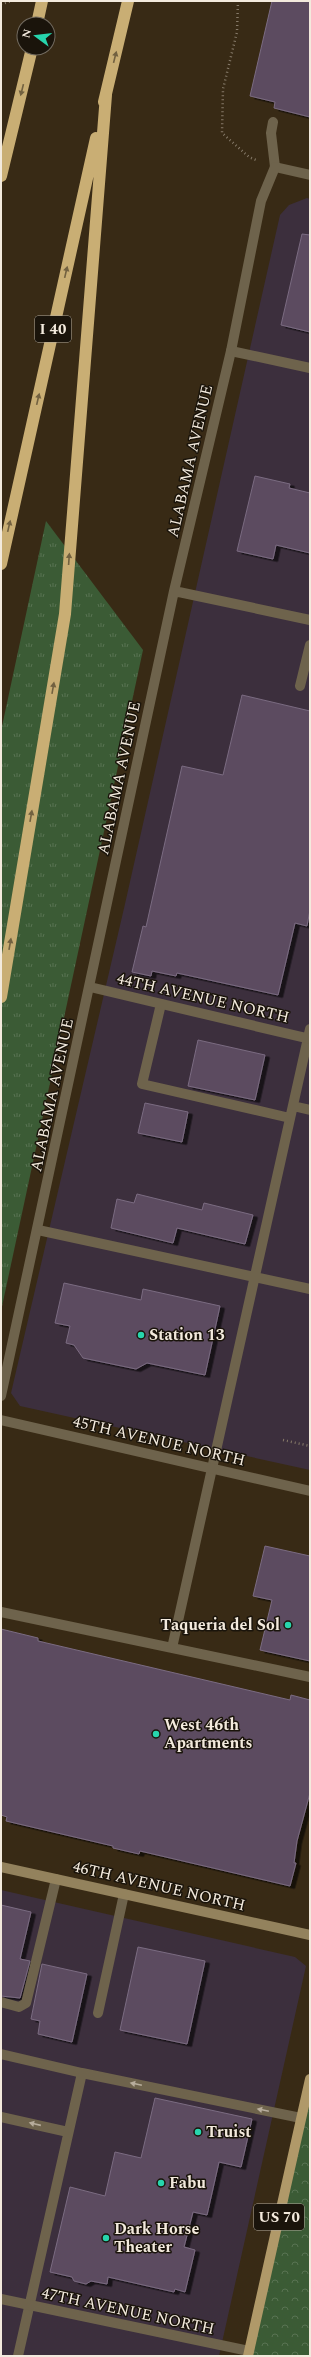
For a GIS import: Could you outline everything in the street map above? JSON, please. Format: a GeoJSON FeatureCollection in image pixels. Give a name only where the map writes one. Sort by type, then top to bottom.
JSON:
{"type":"FeatureCollection","features":[{"type":"Feature","properties":{"kind":"highway"},"geometry":{"type":"LineString","coordinates":[[39,16],[42,1]]}},
{"type":"Feature","properties":{"kind":"highway","name":"I 40"},"geometry":{"type":"LineString","coordinates":[[1,564],[128,1]]}},
{"type":"Feature","properties":{"kind":"highway"},"geometry":{"type":"LineString","coordinates":[[1,176],[31,56]]}},
{"type":"Feature","properties":{"kind":"highway"},"geometry":{"type":"LineString","coordinates":[[1,997],[65,614],[106,94]]}},
{"type":"Feature","properties":{"kind":"main road","name":"46TH AVENUE NORTH"},"geometry":{"type":"LineString","coordinates":[[1,1867],[310,1935]]}},
{"type":"Feature","properties":{"kind":"main road","name":"US 70"},"geometry":{"type":"LineString","coordinates":[[249,2354],[310,2079]]}},
{"type":"Feature","properties":{"kind":"street"},"geometry":{"type":"LineString","coordinates":[[274,122],[271,133],[275,167],[310,175]]}},
{"type":"Feature","properties":{"kind":"street","name":"ALABAMA AVENUE"},"geometry":{"type":"LineString","coordinates":[[1,1396],[38,1230],[174,591],[231,351],[261,201],[275,167]]}},
{"type":"Feature","properties":{"kind":"street"},"geometry":{"type":"LineString","coordinates":[[231,351],[310,368]]}},
{"type":"Feature","properties":{"kind":"street"},"geometry":{"type":"LineString","coordinates":[[174,591],[310,620]]}},
{"type":"Feature","properties":{"kind":"street"},"geometry":{"type":"LineString","coordinates":[[300,686],[310,645]]}},
{"type":"Feature","properties":{"kind":"street","name":"44TH AVENUE NORTH"},"geometry":{"type":"LineString","coordinates":[[90,987],[161,1004],[309,1035]]}},
{"type":"Feature","properties":{"kind":"street"},"geometry":{"type":"LineString","coordinates":[[161,1004],[142,1084],[290,1118]]}},
{"type":"Feature","properties":{"kind":"street"},"geometry":{"type":"LineString","coordinates":[[172,1648],[309,1035]]}},
{"type":"Feature","properties":{"kind":"street"},"geometry":{"type":"LineString","coordinates":[[293,1106],[310,1110]]}},
{"type":"Feature","properties":{"kind":"street"},"geometry":{"type":"LineString","coordinates":[[38,1230],[310,1289]]}},
{"type":"Feature","properties":{"kind":"street","name":"45TH AVENUE NORTH"},"geometry":{"type":"LineString","coordinates":[[1,1420],[310,1491]]}},
{"type":"Feature","properties":{"kind":"street"},"geometry":{"type":"LineString","coordinates":[[1,1612],[310,1677]]}},
{"type":"Feature","properties":{"kind":"street"},"geometry":{"type":"LineString","coordinates":[[1,2002],[20,2007],[26,2004],[56,1879]]}},
{"type":"Feature","properties":{"kind":"street"},"geometry":{"type":"LineString","coordinates":[[98,2013],[124,1894]]}},
{"type":"Feature","properties":{"kind":"street"},"geometry":{"type":"LineString","coordinates":[[1,2054],[82,2073],[301,2118]]}},
{"type":"Feature","properties":{"kind":"street"},"geometry":{"type":"LineString","coordinates":[[18,2356],[82,2073]]}},
{"type":"Feature","properties":{"kind":"street"},"geometry":{"type":"LineString","coordinates":[[1,2116],[68,2132]]}},
{"type":"Feature","properties":{"kind":"street","name":"47TH AVENUE NORTH"},"geometry":{"type":"LineString","coordinates":[[1,2299],[249,2354]]}},
{"type":"Feature","properties":{"kind":"path"},"geometry":{"type":"LineString","coordinates":[[1,4],[12,1]]}},
{"type":"Feature","properties":{"kind":"path"},"geometry":{"type":"LineString","coordinates":[[238,1],[237,32],[223,89],[222,133],[249,157],[275,167]]}},
{"type":"Feature","properties":{"kind":"path"},"geometry":{"type":"LineString","coordinates":[[283,1440],[310,1446]]}},
{"type":"Feature","properties":{"kind":"shaded area"},"geometry":{"type":"Polygon","coordinates":[[[307,198],[310,199],[310,1470],[20,1406],[11,1393],[125,904],[280,215],[289,205],[307,198]]]}},
{"type":"Feature","properties":{"kind":"shaded area"},"geometry":{"type":"Polygon","coordinates":[[[1,1890],[295,1957],[306,1966],[219,2356],[1,2356],[1,1890]]]}},
{"type":"Feature","properties":{"kind":"green space"},"geometry":{"type":"Polygon","coordinates":[[[46,521],[143,650],[1,1311],[1,731],[46,521]]]}},
{"type":"Feature","properties":{"kind":"green space"},"geometry":{"type":"Polygon","coordinates":[[[310,2079],[310,2356],[248,2356],[310,2079]]]}},
{"type":"Feature","properties":{"kind":"building"},"geometry":{"type":"Polygon","coordinates":[[[272,1],[310,1],[310,117],[274,108],[275,102],[250,96],[272,1]]]}},
{"type":"Feature","properties":{"kind":"building"},"geometry":{"type":"Polygon","coordinates":[[[302,234],[310,235],[310,332],[281,325],[302,234]]]}},
{"type":"Feature","properties":{"kind":"building"},"geometry":{"type":"Polygon","coordinates":[[[255,476],[290,484],[289,488],[310,493],[310,553],[276,545],[273,559],[237,551],[255,476]]]}},
{"type":"Feature","properties":{"kind":"building"},"geometry":{"type":"Polygon","coordinates":[[[242,695],[310,711],[310,910],[307,926],[295,923],[278,995],[177,973],[176,976],[152,971],[151,976],[132,972],[143,926],[146,927],[182,766],[223,775],[242,695]]]}},
{"type":"Feature","properties":{"kind":"building"},"geometry":{"type":"Polygon","coordinates":[[[198,1040],[265,1055],[255,1100],[188,1086],[198,1040]]]}},
{"type":"Feature","properties":{"kind":"building"},"geometry":{"type":"Polygon","coordinates":[[[145,1103],[188,1112],[182,1142],[138,1133],[145,1103]]]}},
{"type":"Feature","properties":{"kind":"building"},"geometry":{"type":"Polygon","coordinates":[[[137,1194],[202,1210],[204,1203],[253,1215],[245,1244],[177,1228],[173,1243],[111,1228],[117,1199],[134,1203],[137,1194]]]}},
{"type":"Feature","properties":{"kind":"building","name":"Station 13"},"geometry":{"type":"Polygon","coordinates":[[[64,1283],[141,1300],[143,1289],[220,1306],[205,1375],[147,1363],[136,1369],[83,1358],[74,1345],[66,1343],[70,1326],[55,1323],[64,1283]]]}},
{"type":"Feature","properties":{"kind":"building","name":"Taqueria del Sol"},"geometry":{"type":"Polygon","coordinates":[[[265,1546],[310,1556],[310,1661],[260,1650],[272,1600],[253,1596],[265,1546]]]}},
{"type":"Feature","properties":{"kind":"building","name":"West 46th Apartments"},"geometry":{"type":"Polygon","coordinates":[[[1,1629],[38,1638],[38,1641],[290,1700],[291,1695],[310,1700],[310,1793],[297,1841],[294,1863],[296,1863],[290,1886],[140,1851],[139,1854],[113,1848],[113,1846],[6,1821],[7,1817],[1,1815],[1,1629]]]}},
{"type":"Feature","properties":{"kind":"building"},"geometry":{"type":"Polygon","coordinates":[[[1,1905],[31,1912],[20,1959],[30,1961],[20,1998],[1,1996],[1,1905]]]}},
{"type":"Feature","properties":{"kind":"building"},"geometry":{"type":"Polygon","coordinates":[[[138,1947],[205,1961],[187,2044],[120,2030],[138,1947]]]}},
{"type":"Feature","properties":{"kind":"building"},"geometry":{"type":"Polygon","coordinates":[[[42,1964],[87,1974],[72,2042],[38,2034],[40,2021],[31,2019],[42,1964]]]}},
{"type":"Feature","properties":{"kind":"building"},"geometry":{"type":"Polygon","coordinates":[[[155,2098],[252,2119],[241,2167],[219,2162],[207,2215],[193,2212],[184,2247],[195,2250],[185,2292],[175,2289],[174,2292],[108,2277],[107,2284],[91,2281],[86,2284],[74,2281],[72,2277],[50,2272],[70,2187],[105,2196],[115,2152],[141,2158],[155,2098]]]}},
{"type":"Feature","properties":{"kind":"place","name":"Station 13"},"geometry":{"type":"Point","coordinates":[141,1335]}},
{"type":"Feature","properties":{"kind":"place","name":"Taqueria del Sol"},"geometry":{"type":"Point","coordinates":[288,1625]}},
{"type":"Feature","properties":{"kind":"place","name":"West 46th Apartments"},"geometry":{"type":"Point","coordinates":[156,1734]}},
{"type":"Feature","properties":{"kind":"place","name":"Truist"},"geometry":{"type":"Point","coordinates":[198,2132]}},
{"type":"Feature","properties":{"kind":"place","name":"Fabu"},"geometry":{"type":"Point","coordinates":[161,2183]}},
{"type":"Feature","properties":{"kind":"place","name":"Dark Horse Theater"},"geometry":{"type":"Point","coordinates":[106,2238]}}]}
